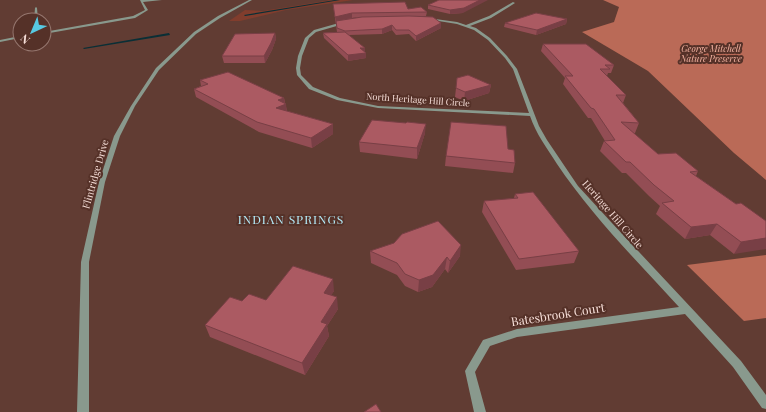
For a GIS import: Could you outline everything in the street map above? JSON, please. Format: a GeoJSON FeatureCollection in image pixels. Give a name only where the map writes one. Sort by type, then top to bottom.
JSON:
{"type":"FeatureCollection","features":[{"type":"Feature","properties":{"kind":"street"},"geometry":{"type":"LineString","coordinates":[[141,1],[161,0]]}},
{"type":"Feature","properties":{"kind":"street","name":"Flintridge Drive"},"geometry":{"type":"LineString","coordinates":[[83,412],[85,262],[102,182],[117,136],[133,106],[157,69],[195,33],[219,17],[251,0]]}},
{"type":"Feature","properties":{"kind":"street"},"geometry":{"type":"LineString","coordinates":[[52,31],[134,17],[147,10],[141,1]]}},
{"type":"Feature","properties":{"kind":"street"},"geometry":{"type":"LineString","coordinates":[[421,18],[443,20],[467,26],[490,17],[514,3]]}},
{"type":"Feature","properties":{"kind":"street","name":"North Heritage Hill Circle"},"geometry":{"type":"LineString","coordinates":[[352,20],[322,27],[307,38],[300,56],[298,68],[299,75],[311,88],[339,99],[378,107],[532,115]]}},
{"type":"Feature","properties":{"kind":"street","name":"Heritage Hill Circle"},"geometry":{"type":"LineString","coordinates":[[467,26],[482,33],[489,39],[515,69],[532,115],[544,140],[576,187],[685,310],[737,364],[766,404]]}},
{"type":"Feature","properties":{"kind":"street"},"geometry":{"type":"LineString","coordinates":[[0,41],[12,39]]}},
{"type":"Feature","properties":{"kind":"street","name":"Batesbrook Court"},"geometry":{"type":"LineString","coordinates":[[480,412],[470,371],[487,343],[517,333],[685,310]]}},
{"type":"Feature","properties":{"kind":"shaded area"},"geometry":{"type":"Polygon","coordinates":[[[331,0],[353,0],[286,10],[240,21],[229,21],[245,10],[263,11],[331,0]]]}},
{"type":"Feature","properties":{"kind":"green space","name":"George Mitchell Nature Preserve"},"geometry":{"type":"Polygon","coordinates":[[[603,0],[766,0],[766,180],[734,153],[648,71],[582,32],[614,22],[619,7],[603,0]]]}},
{"type":"Feature","properties":{"kind":"green space"},"geometry":{"type":"Polygon","coordinates":[[[766,255],[766,318],[744,321],[687,265],[766,255]]]}},
{"type":"Feature","properties":{"kind":"building"},"geometry":{"type":"Polygon","coordinates":[[[439,0],[480,0],[464,8],[450,10],[428,5],[439,0]]]}},
{"type":"Feature","properties":{"kind":"building"},"geometry":{"type":"Polygon","coordinates":[[[405,2],[408,9],[421,7],[427,12],[352,13],[335,17],[333,4],[405,2]]]}},
{"type":"Feature","properties":{"kind":"building"},"geometry":{"type":"Polygon","coordinates":[[[536,13],[567,19],[537,30],[505,23],[536,13]]]}},
{"type":"Feature","properties":{"kind":"building"},"geometry":{"type":"Polygon","coordinates":[[[362,17],[433,17],[441,23],[416,36],[409,30],[396,30],[392,25],[382,29],[345,31],[337,28],[336,21],[362,17]]]}},
{"type":"Feature","properties":{"kind":"building"},"geometry":{"type":"Polygon","coordinates":[[[345,32],[365,48],[360,48],[366,53],[348,55],[323,33],[345,32]]]}},
{"type":"Feature","properties":{"kind":"building"},"geometry":{"type":"Polygon","coordinates":[[[275,33],[264,56],[222,56],[235,34],[275,33]]]}},
{"type":"Feature","properties":{"kind":"building"},"geometry":{"type":"Polygon","coordinates":[[[543,44],[586,44],[614,65],[605,65],[610,69],[600,69],[626,95],[616,95],[639,123],[621,122],[658,154],[676,153],[698,171],[690,172],[736,204],[741,203],[766,221],[766,238],[741,242],[717,224],[691,227],[662,203],[674,201],[654,185],[630,162],[626,162],[604,141],[615,140],[594,109],[591,108],[565,76],[573,76],[543,44]]]}},
{"type":"Feature","properties":{"kind":"building"},"geometry":{"type":"Polygon","coordinates":[[[228,72],[284,98],[278,100],[286,104],[276,108],[333,124],[311,138],[257,122],[194,89],[208,84],[200,80],[228,72]]]}},
{"type":"Feature","properties":{"kind":"building"},"geometry":{"type":"Polygon","coordinates":[[[468,75],[491,85],[465,92],[456,88],[457,78],[468,75]]]}},
{"type":"Feature","properties":{"kind":"building"},"geometry":{"type":"Polygon","coordinates":[[[372,120],[426,124],[417,148],[359,142],[372,120]]]}},
{"type":"Feature","properties":{"kind":"building"},"geometry":{"type":"Polygon","coordinates":[[[451,122],[506,126],[508,149],[514,150],[515,163],[446,156],[451,122]]]}},
{"type":"Feature","properties":{"kind":"building"},"geometry":{"type":"Polygon","coordinates":[[[533,192],[579,251],[519,259],[484,201],[518,198],[515,194],[533,192]]]}},
{"type":"Feature","properties":{"kind":"building"},"geometry":{"type":"Polygon","coordinates":[[[438,221],[461,245],[450,261],[447,257],[433,275],[419,280],[405,274],[397,263],[370,251],[394,243],[402,234],[438,221]]]}},
{"type":"Feature","properties":{"kind":"building"},"geometry":{"type":"Polygon","coordinates":[[[293,266],[333,279],[324,293],[337,297],[321,322],[327,324],[302,363],[205,325],[230,297],[242,301],[249,294],[266,300],[293,266]]]}},
{"type":"Feature","properties":{"kind":"building"},"geometry":{"type":"Polygon","coordinates":[[[376,404],[381,412],[364,412],[376,404]]]}},
{"type":"Feature","properties":{"kind":"waterway"},"geometry":{"type":"LineString","coordinates":[[245,15],[339,0]]}},
{"type":"Feature","properties":{"kind":"waterway"},"geometry":{"type":"LineString","coordinates":[[84,48],[169,34]]}},
{"type":"Feature","properties":{"kind":"district","name":"INDIAN SPRINGS"},"geometry":{"type":"Point","coordinates":[291,220]}}]}
